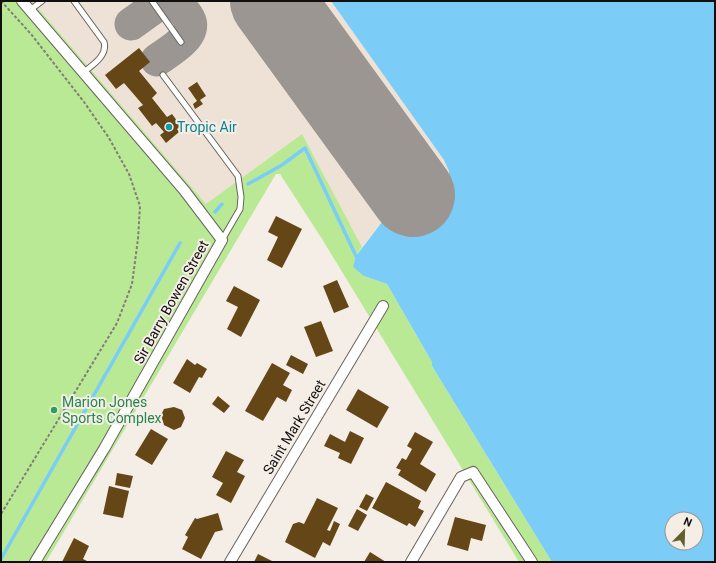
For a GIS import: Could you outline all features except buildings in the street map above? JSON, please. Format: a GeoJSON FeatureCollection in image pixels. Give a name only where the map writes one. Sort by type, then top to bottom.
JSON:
{"type":"FeatureCollection","features":[{"type":"Feature","properties":{"kind":"street","name":"Sir Barry Bowen Street"},"geometry":{"type":"LineString","coordinates":[[22,1],[184,190],[222,240],[104,449],[35,562]]}},
{"type":"Feature","properties":{"kind":"street","name":"Saint Mark Street"},"geometry":{"type":"LineString","coordinates":[[230,562],[383,306]]}},
{"type":"Feature","properties":{"kind":"street"},"geometry":{"type":"LineString","coordinates":[[411,562],[461,477],[473,472],[532,562]]}},
{"type":"Feature","properties":{"kind":"lane"},"geometry":{"type":"LineString","coordinates":[[30,10],[42,1]]}},
{"type":"Feature","properties":{"kind":"lane"},"geometry":{"type":"LineString","coordinates":[[74,1],[104,42],[105,46],[103,54],[84,73]]}},
{"type":"Feature","properties":{"kind":"lane"},"geometry":{"type":"LineString","coordinates":[[152,1],[181,42]]}},
{"type":"Feature","properties":{"kind":"lane"},"geometry":{"type":"LineString","coordinates":[[163,75],[238,176],[241,198],[240,209],[222,240]]}},
{"type":"Feature","properties":{"kind":"path"},"geometry":{"type":"LineString","coordinates":[[1,1],[84,102],[109,138],[129,174],[140,206],[138,239],[132,284],[117,323],[1,514]]}},
{"type":"Feature","properties":{"kind":"shaded area"},"geometry":{"type":"Polygon","coordinates":[[[32,1],[331,1],[444,160],[449,171],[449,179],[445,188],[401,222],[382,222],[362,247],[302,134],[206,204],[32,1]]]}},
{"type":"Feature","properties":{"kind":"green space","name":"Marion Jones Sports Complex"},"geometry":{"type":"Polygon","coordinates":[[[1,1],[32,1],[206,204],[302,134],[362,247],[356,256],[364,276],[387,284],[432,362],[432,366],[552,562],[519,562],[322,239],[280,174],[276,174],[46,562],[1,562],[1,1]]]}},
{"type":"Feature","properties":{"kind":"water"},"geometry":{"type":"Polygon","coordinates":[[[331,1],[715,1],[715,562],[552,562],[432,366],[432,362],[387,284],[364,276],[353,267],[356,256],[382,222],[401,222],[445,188],[449,179],[449,171],[444,160],[331,1]]]}},
{"type":"Feature","properties":{"kind":"waterway"},"geometry":{"type":"LineString","coordinates":[[248,184],[282,165],[305,148],[356,256]]}},
{"type":"Feature","properties":{"kind":"waterway"},"geometry":{"type":"LineString","coordinates":[[215,212],[222,204]]}},
{"type":"Feature","properties":{"kind":"waterway"},"geometry":{"type":"LineString","coordinates":[[1,559],[180,243]]}},
{"type":"Feature","properties":{"kind":"taxiway"},"geometry":{"type":"LineString","coordinates":[[131,24],[163,1]]}},
{"type":"Feature","properties":{"kind":"taxiway"},"geometry":{"type":"LineString","coordinates":[[157,60],[186,37],[191,25],[186,14],[175,1]]}},
{"type":"Feature","properties":{"kind":"runway"},"geometry":{"type":"LineString","coordinates":[[272,1],[413,195]]}},
{"type":"Feature","properties":{"kind":"place","name":"Tropic Air"},"geometry":{"type":"Point","coordinates":[169,127]}},
{"type":"Feature","properties":{"kind":"place","name":"Marion Jones Sports Complex"},"geometry":{"type":"Point","coordinates":[54,410]}}]}
